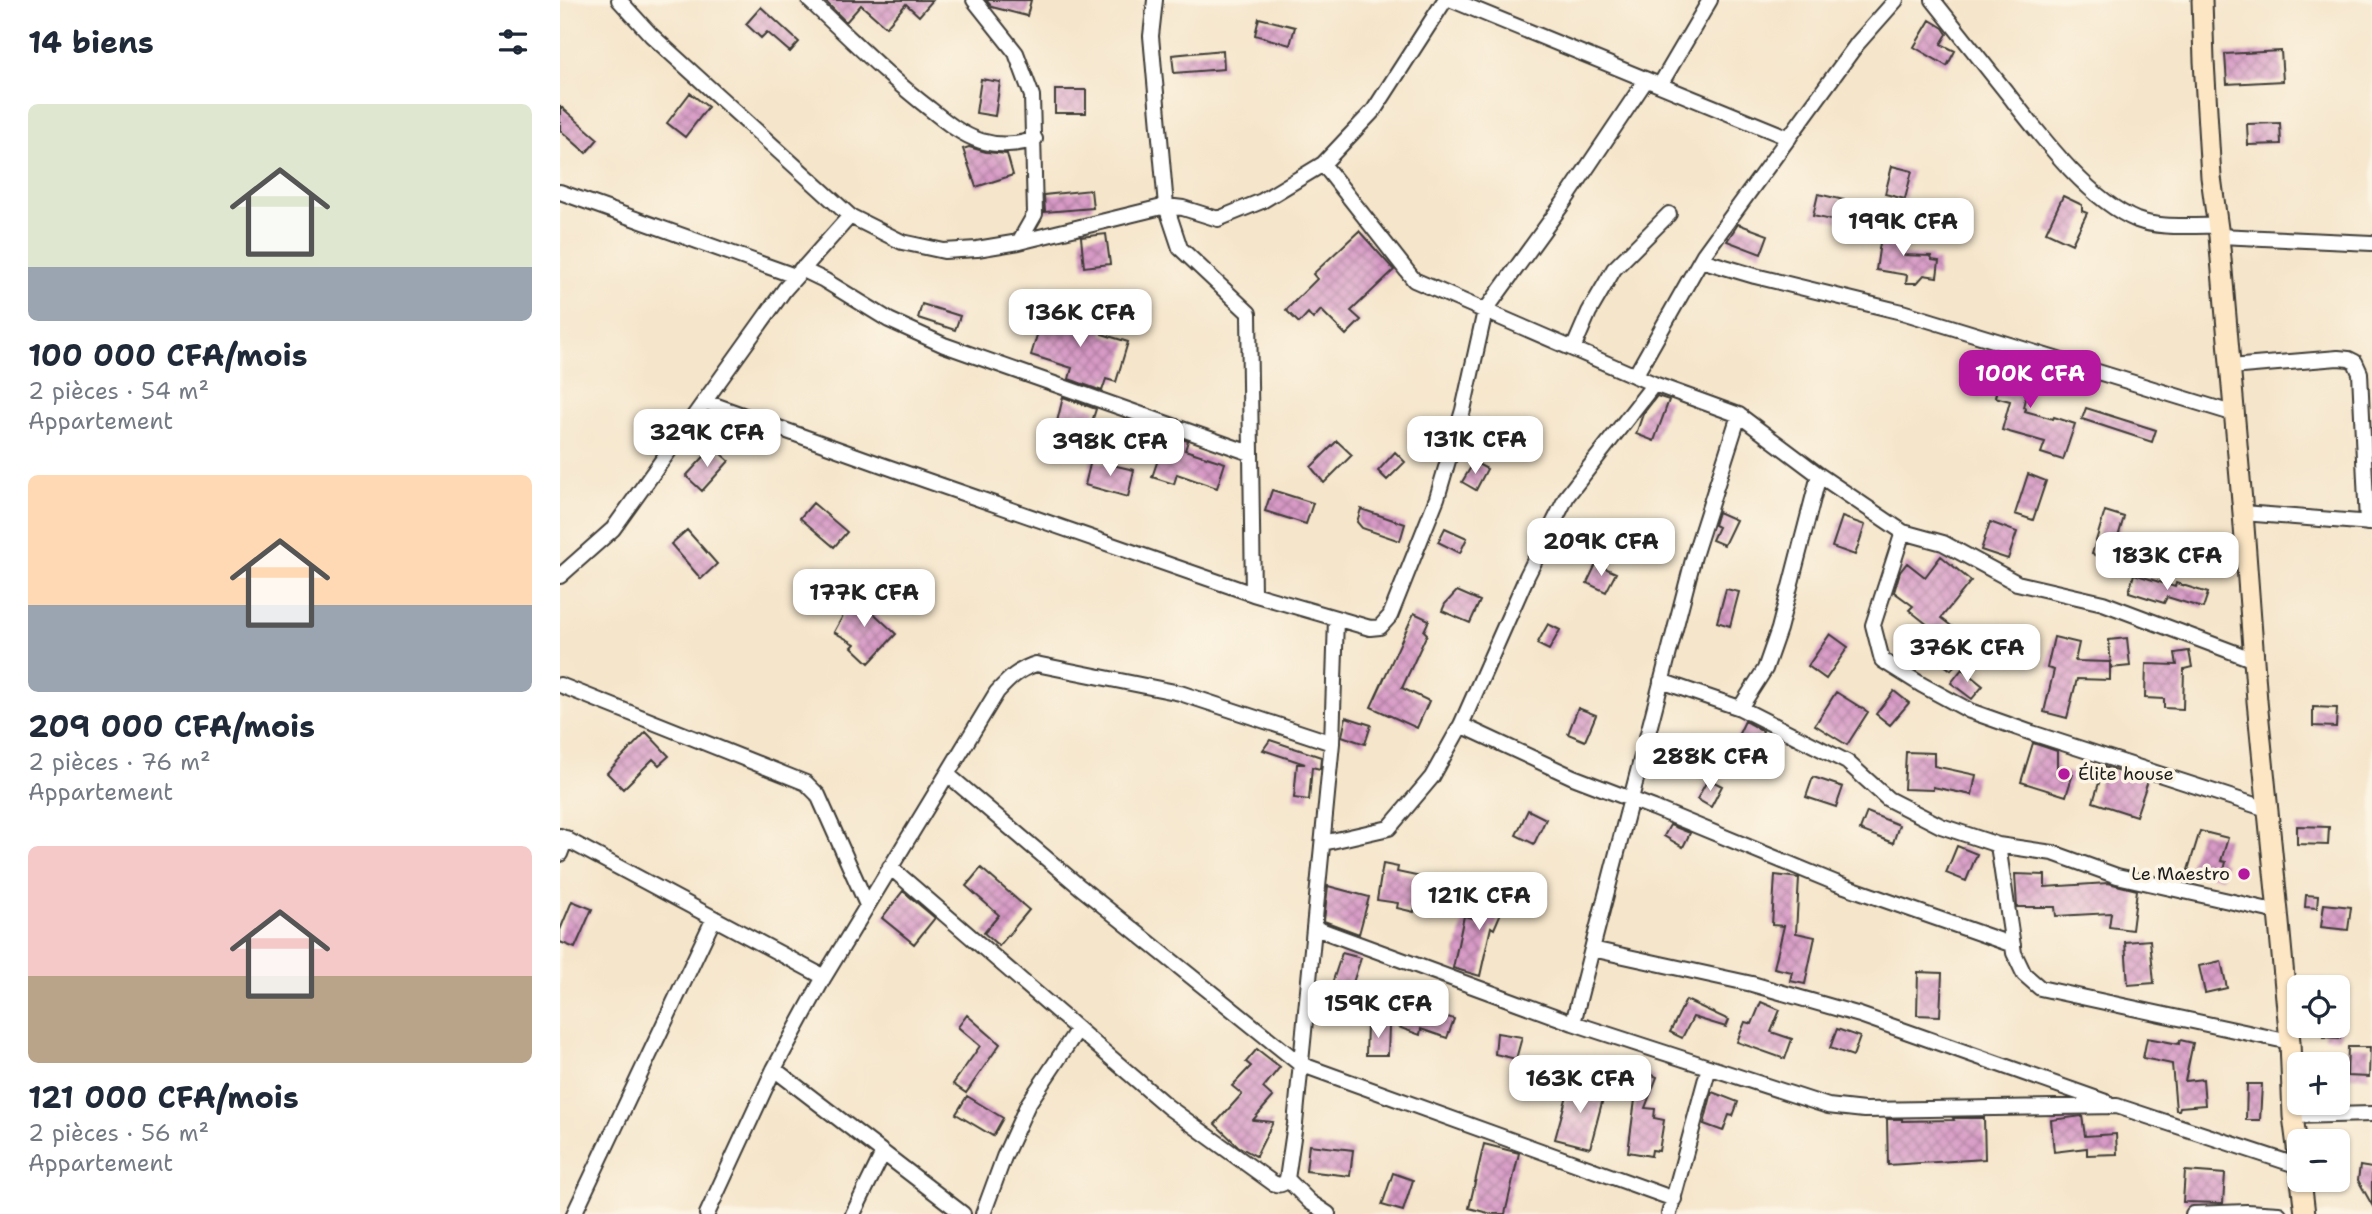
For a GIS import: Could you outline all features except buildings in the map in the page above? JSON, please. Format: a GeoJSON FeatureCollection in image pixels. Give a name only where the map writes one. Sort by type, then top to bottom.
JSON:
{"type":"FeatureCollection","features":[{"type":"Feature","properties":{"kind":"main road"},"geometry":{"type":"LineString","coordinates":[[2202,0],[2211,177],[2235,414],[2267,809],[2290,1042],[2294,1129]]}},
{"type":"Feature","properties":{"kind":"main road"},"geometry":{"type":"LineString","coordinates":[[2302,1192],[2305,1214]]}},
{"type":"Feature","properties":{"kind":"street"},"geometry":{"type":"LineString","coordinates":[[619,0],[650,35],[849,216],[902,242],[944,251],[1018,242],[1166,206],[1183,208],[1218,219],[1262,201],[1323,164],[1374,110],[1445,0]]}},
{"type":"Feature","properties":{"kind":"street"},"geometry":{"type":"LineString","coordinates":[[809,0],[906,91],[954,128],[980,141],[997,144],[1022,144],[1035,139]]}},
{"type":"Feature","properties":{"kind":"street"},"geometry":{"type":"LineString","coordinates":[[974,0],[1016,53],[1032,96],[1035,214],[1018,242]]}},
{"type":"Feature","properties":{"kind":"street"},"geometry":{"type":"LineString","coordinates":[[1154,0],[1151,36],[1166,206],[1180,248],[1249,313],[1254,594]]}},
{"type":"Feature","properties":{"kind":"street"},"geometry":{"type":"LineString","coordinates":[[1452,0],[1789,138]]}},
{"type":"Feature","properties":{"kind":"street"},"geometry":{"type":"LineString","coordinates":[[706,401],[882,466],[1254,594],[1370,628],[1380,627],[1390,617],[1437,498],[1463,410],[1485,311],[1653,83],[1710,0]]}},
{"type":"Feature","properties":{"kind":"street"},"geometry":{"type":"LineString","coordinates":[[1933,0],[2040,135],[2091,190],[2118,211],[2154,225],[2372,243]]}},
{"type":"Feature","properties":{"kind":"street"},"geometry":{"type":"LineString","coordinates":[[1635,376],[1701,260],[1857,44],[1892,2]]}},
{"type":"Feature","properties":{"kind":"street"},"geometry":{"type":"LineString","coordinates":[[1323,164],[1413,280],[1654,384],[1739,415],[1819,475],[1903,532],[1943,543],[2017,583],[2103,603],[2254,660]]}},
{"type":"Feature","properties":{"kind":"street"},"geometry":{"type":"LineString","coordinates":[[560,192],[824,280],[889,320],[944,345],[1250,453]]}},
{"type":"Feature","properties":{"kind":"street"},"geometry":{"type":"LineString","coordinates":[[1573,349],[1589,312],[1615,269],[1669,214]]}},
{"type":"Feature","properties":{"kind":"street"},"geometry":{"type":"LineString","coordinates":[[560,576],[613,529],[798,272],[849,216]]}},
{"type":"Feature","properties":{"kind":"street"},"geometry":{"type":"LineString","coordinates":[[1701,260],[1902,312],[2235,414]]}},
{"type":"Feature","properties":{"kind":"street"},"geometry":{"type":"LineString","coordinates":[[2230,367],[2338,358],[2355,362],[2360,373],[2370,523],[2243,513]]}},
{"type":"Feature","properties":{"kind":"street"},"geometry":{"type":"LineString","coordinates":[[1323,843],[1389,828],[1432,777],[1461,725],[1527,576],[1567,496],[1654,384]]}},
{"type":"Feature","properties":{"kind":"street"},"geometry":{"type":"LineString","coordinates":[[1573,1023],[1694,556],[1739,415]]}},
{"type":"Feature","properties":{"kind":"street"},"geometry":{"type":"LineString","coordinates":[[1740,708],[1765,669],[1779,629],[1819,475]]}},
{"type":"Feature","properties":{"kind":"street"},"geometry":{"type":"LineString","coordinates":[[1903,532],[1873,625],[1882,660],[1970,711],[2267,809]]}},
{"type":"Feature","properties":{"kind":"street"},"geometry":{"type":"LineString","coordinates":[[890,867],[1168,1107],[1273,1183],[1284,1184],[1295,1124],[1323,843],[1332,743],[1336,619]]}},
{"type":"Feature","properties":{"kind":"street"},"geometry":{"type":"LineString","coordinates":[[707,1214],[774,1069],[824,977],[997,691],[1012,676],[1036,664],[1180,693],[1332,743]]}},
{"type":"Feature","properties":{"kind":"street"},"geometry":{"type":"LineString","coordinates":[[1661,681],[1740,708],[1847,762],[1888,799],[1941,826],[1998,845],[2053,853],[2117,876],[2278,912]]}},
{"type":"Feature","properties":{"kind":"street"},"geometry":{"type":"LineString","coordinates":[[560,685],[806,783],[818,795],[867,905]]}},
{"type":"Feature","properties":{"kind":"street"},"geometry":{"type":"LineString","coordinates":[[1461,725],[1573,777],[1654,807],[1836,883],[2013,945]]}},
{"type":"Feature","properties":{"kind":"street"},"geometry":{"type":"LineString","coordinates":[[947,774],[1080,887],[1300,1064],[1674,1199]]}},
{"type":"Feature","properties":{"kind":"street"},"geometry":{"type":"LineString","coordinates":[[560,853],[563,837],[824,977]]}},
{"type":"Feature","properties":{"kind":"street"},"geometry":{"type":"LineString","coordinates":[[1998,845],[2014,953],[2024,974],[2040,988],[2290,1042]]}},
{"type":"Feature","properties":{"kind":"street"},"geometry":{"type":"LineString","coordinates":[[574,1214],[714,918]]}},
{"type":"Feature","properties":{"kind":"street"},"geometry":{"type":"LineString","coordinates":[[1315,928],[1573,1023],[1828,1106],[1864,1110],[2117,1106]]}},
{"type":"Feature","properties":{"kind":"street"},"geometry":{"type":"LineString","coordinates":[[1592,948],[1752,984],[1860,1015],[2287,1164]]}},
{"type":"Feature","properties":{"kind":"street"},"geometry":{"type":"LineString","coordinates":[[983,1214],[1004,1157],[1028,1104],[1078,1029]]}},
{"type":"Feature","properties":{"kind":"street"},"geometry":{"type":"LineString","coordinates":[[1669,1214],[1709,1067]]}},
{"type":"Feature","properties":{"kind":"street"},"geometry":{"type":"LineString","coordinates":[[774,1069],[963,1214]]}},
{"type":"Feature","properties":{"kind":"street"},"geometry":{"type":"LineString","coordinates":[[2293,1116],[2372,1114]]}},
{"type":"Feature","properties":{"kind":"street"},"geometry":{"type":"LineString","coordinates":[[853,1214],[883,1153]]}},
{"type":"Feature","properties":{"kind":"street"},"geometry":{"type":"LineString","coordinates":[[1287,1179],[1314,1208],[1328,1214]]}},
{"type":"Feature","properties":{"kind":"street"},"geometry":{"type":"LineString","coordinates":[[2193,1214],[2279,1214]]}},
{"type":"Feature","properties":{"kind":"place","name":"Élite house"},"geometry":{"type":"Point","coordinates":[2064,774]}},
{"type":"Feature","properties":{"kind":"place","name":"Le Maestro"},"geometry":{"type":"Point","coordinates":[2244,874]}}]}
